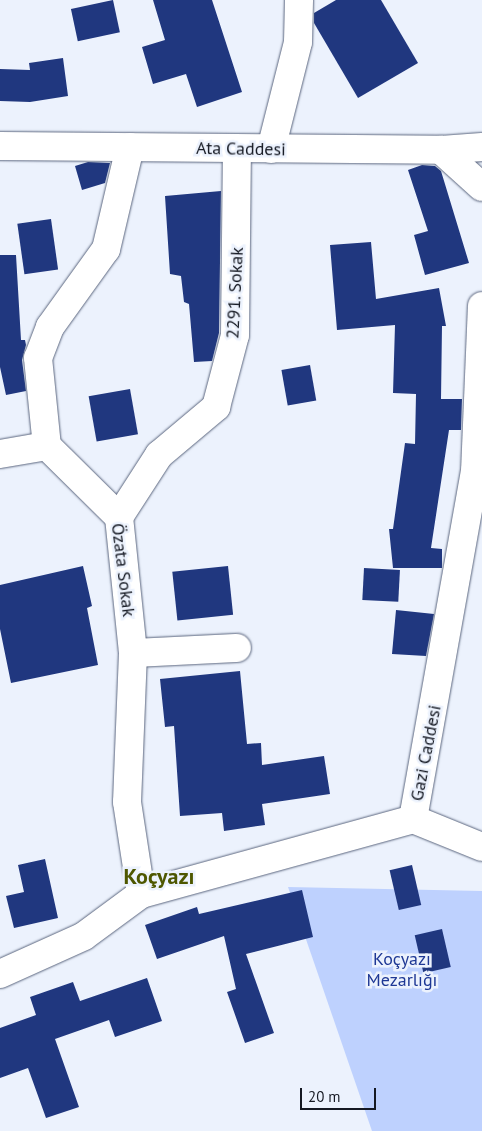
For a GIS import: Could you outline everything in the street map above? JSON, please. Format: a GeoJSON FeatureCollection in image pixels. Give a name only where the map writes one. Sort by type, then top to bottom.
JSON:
{"type":"FeatureCollection","features":[{"type":"Feature","properties":{"kind":"street"},"geometry":{"type":"LineString","coordinates":[[271,149],[298,42],[299,0]]}},
{"type":"Feature","properties":{"kind":"street","name":"Ata Caddesi"},"geometry":{"type":"LineString","coordinates":[[0,146],[441,150],[482,147]]}},
{"type":"Feature","properties":{"kind":"street"},"geometry":{"type":"LineString","coordinates":[[0,454],[47,446],[38,358],[50,327],[106,249],[130,147]]}},
{"type":"Feature","properties":{"kind":"street","name":"2291. Sokak"},"geometry":{"type":"LineString","coordinates":[[119,518],[159,456],[216,408],[235,335],[237,149]]}},
{"type":"Feature","properties":{"kind":"street"},"geometry":{"type":"LineString","coordinates":[[441,150],[482,187]]}},
{"type":"Feature","properties":{"kind":"street","name":"Gazi Caddesi"},"geometry":{"type":"LineString","coordinates":[[0,974],[84,936],[141,894],[413,819],[476,472],[482,306]]}},
{"type":"Feature","properties":{"kind":"street","name":"Özata Sokak"},"geometry":{"type":"LineString","coordinates":[[47,446],[119,518],[133,653],[127,802],[141,894]]}},
{"type":"Feature","properties":{"kind":"street"},"geometry":{"type":"LineString","coordinates":[[133,653],[237,648]]}},
{"type":"Feature","properties":{"kind":"street"},"geometry":{"type":"LineString","coordinates":[[413,819],[482,847]]}},
{"type":"Feature","properties":{"kind":"green space","name":"Koçyazı Mezarlığı"},"geometry":{"type":"Polygon","coordinates":[[[288,887],[482,891],[482,1131],[372,1131],[288,887]]]}},
{"type":"Feature","properties":{"kind":"building"},"geometry":{"type":"Polygon","coordinates":[[[113,0],[120,32],[78,41],[71,9],[113,0]]]}},
{"type":"Feature","properties":{"kind":"building"},"geometry":{"type":"Polygon","coordinates":[[[153,0],[212,0],[242,92],[197,107],[186,74],[153,84],[142,47],[165,40],[153,0]]]}},
{"type":"Feature","properties":{"kind":"building"},"geometry":{"type":"Polygon","coordinates":[[[336,0],[381,0],[418,63],[358,98],[314,23],[314,13],[336,0]]]}},
{"type":"Feature","properties":{"kind":"building"},"geometry":{"type":"Polygon","coordinates":[[[63,58],[68,96],[30,102],[0,101],[0,69],[30,70],[29,63],[63,58]]]}},
{"type":"Feature","properties":{"kind":"building"},"geometry":{"type":"Polygon","coordinates":[[[88,162],[110,163],[105,183],[82,190],[75,166],[88,162]]]}},
{"type":"Feature","properties":{"kind":"building"},"geometry":{"type":"Polygon","coordinates":[[[422,165],[435,166],[441,171],[469,263],[425,275],[414,235],[428,231],[408,170],[422,165]]]}},
{"type":"Feature","properties":{"kind":"building"},"geometry":{"type":"Polygon","coordinates":[[[221,191],[219,333],[212,361],[194,362],[189,304],[184,302],[181,276],[170,274],[165,196],[221,191]]]}},
{"type":"Feature","properties":{"kind":"building"},"geometry":{"type":"Polygon","coordinates":[[[51,219],[58,270],[24,274],[17,224],[51,219]]]}},
{"type":"Feature","properties":{"kind":"building"},"geometry":{"type":"Polygon","coordinates":[[[371,242],[376,299],[439,288],[446,326],[442,326],[441,399],[462,399],[461,430],[449,430],[431,548],[442,549],[442,568],[393,568],[389,529],[393,529],[405,443],[415,444],[416,394],[393,393],[395,325],[337,330],[330,245],[371,242]]]}},
{"type":"Feature","properties":{"kind":"building"},"geometry":{"type":"Polygon","coordinates":[[[0,255],[16,255],[21,340],[25,340],[26,345],[22,360],[26,391],[6,395],[0,367],[0,255]]]}},
{"type":"Feature","properties":{"kind":"building"},"geometry":{"type":"Polygon","coordinates":[[[310,365],[316,400],[288,405],[281,370],[310,365]]]}},
{"type":"Feature","properties":{"kind":"building"},"geometry":{"type":"Polygon","coordinates":[[[130,389],[138,434],[97,442],[89,396],[130,389]]]}},
{"type":"Feature","properties":{"kind":"building"},"geometry":{"type":"Polygon","coordinates":[[[83,566],[92,606],[87,608],[98,665],[11,683],[0,629],[0,585],[83,566]]]}},
{"type":"Feature","properties":{"kind":"building"},"geometry":{"type":"Polygon","coordinates":[[[228,566],[233,615],[177,621],[172,572],[228,566]]]}},
{"type":"Feature","properties":{"kind":"building"},"geometry":{"type":"Polygon","coordinates":[[[364,568],[400,570],[398,602],[362,600],[364,568]]]}},
{"type":"Feature","properties":{"kind":"building"},"geometry":{"type":"Polygon","coordinates":[[[396,610],[434,614],[426,656],[392,654],[396,610]]]}},
{"type":"Feature","properties":{"kind":"building"},"geometry":{"type":"Polygon","coordinates":[[[240,671],[247,744],[261,743],[262,765],[324,756],[330,794],[262,804],[265,825],[224,831],[222,813],[180,816],[174,726],[165,727],[160,679],[240,671]]]}},
{"type":"Feature","properties":{"kind":"building"},"geometry":{"type":"Polygon","coordinates":[[[45,859],[58,918],[14,928],[6,896],[24,892],[18,865],[45,859]]]}},
{"type":"Feature","properties":{"kind":"building"},"geometry":{"type":"Polygon","coordinates":[[[412,865],[421,905],[399,910],[390,870],[412,865]]]}},
{"type":"Feature","properties":{"kind":"building"},"geometry":{"type":"Polygon","coordinates":[[[302,890],[313,937],[246,954],[274,1033],[245,1043],[227,992],[236,989],[224,936],[157,959],[145,925],[197,907],[199,914],[302,890]]]}},
{"type":"Feature","properties":{"kind":"building"},"geometry":{"type":"Polygon","coordinates":[[[442,929],[451,967],[423,973],[415,935],[442,929]]]}},
{"type":"Feature","properties":{"kind":"building"},"geometry":{"type":"Polygon","coordinates":[[[147,978],[162,1021],[115,1037],[109,1020],[55,1039],[79,1107],[46,1118],[28,1068],[0,1078],[0,1028],[36,1015],[30,997],[73,982],[80,1001],[147,978]]]}},
{"type":"Feature","properties":{"kind":"district","name":"Koçyazı"},"geometry":{"type":"Point","coordinates":[159,877]}}]}
